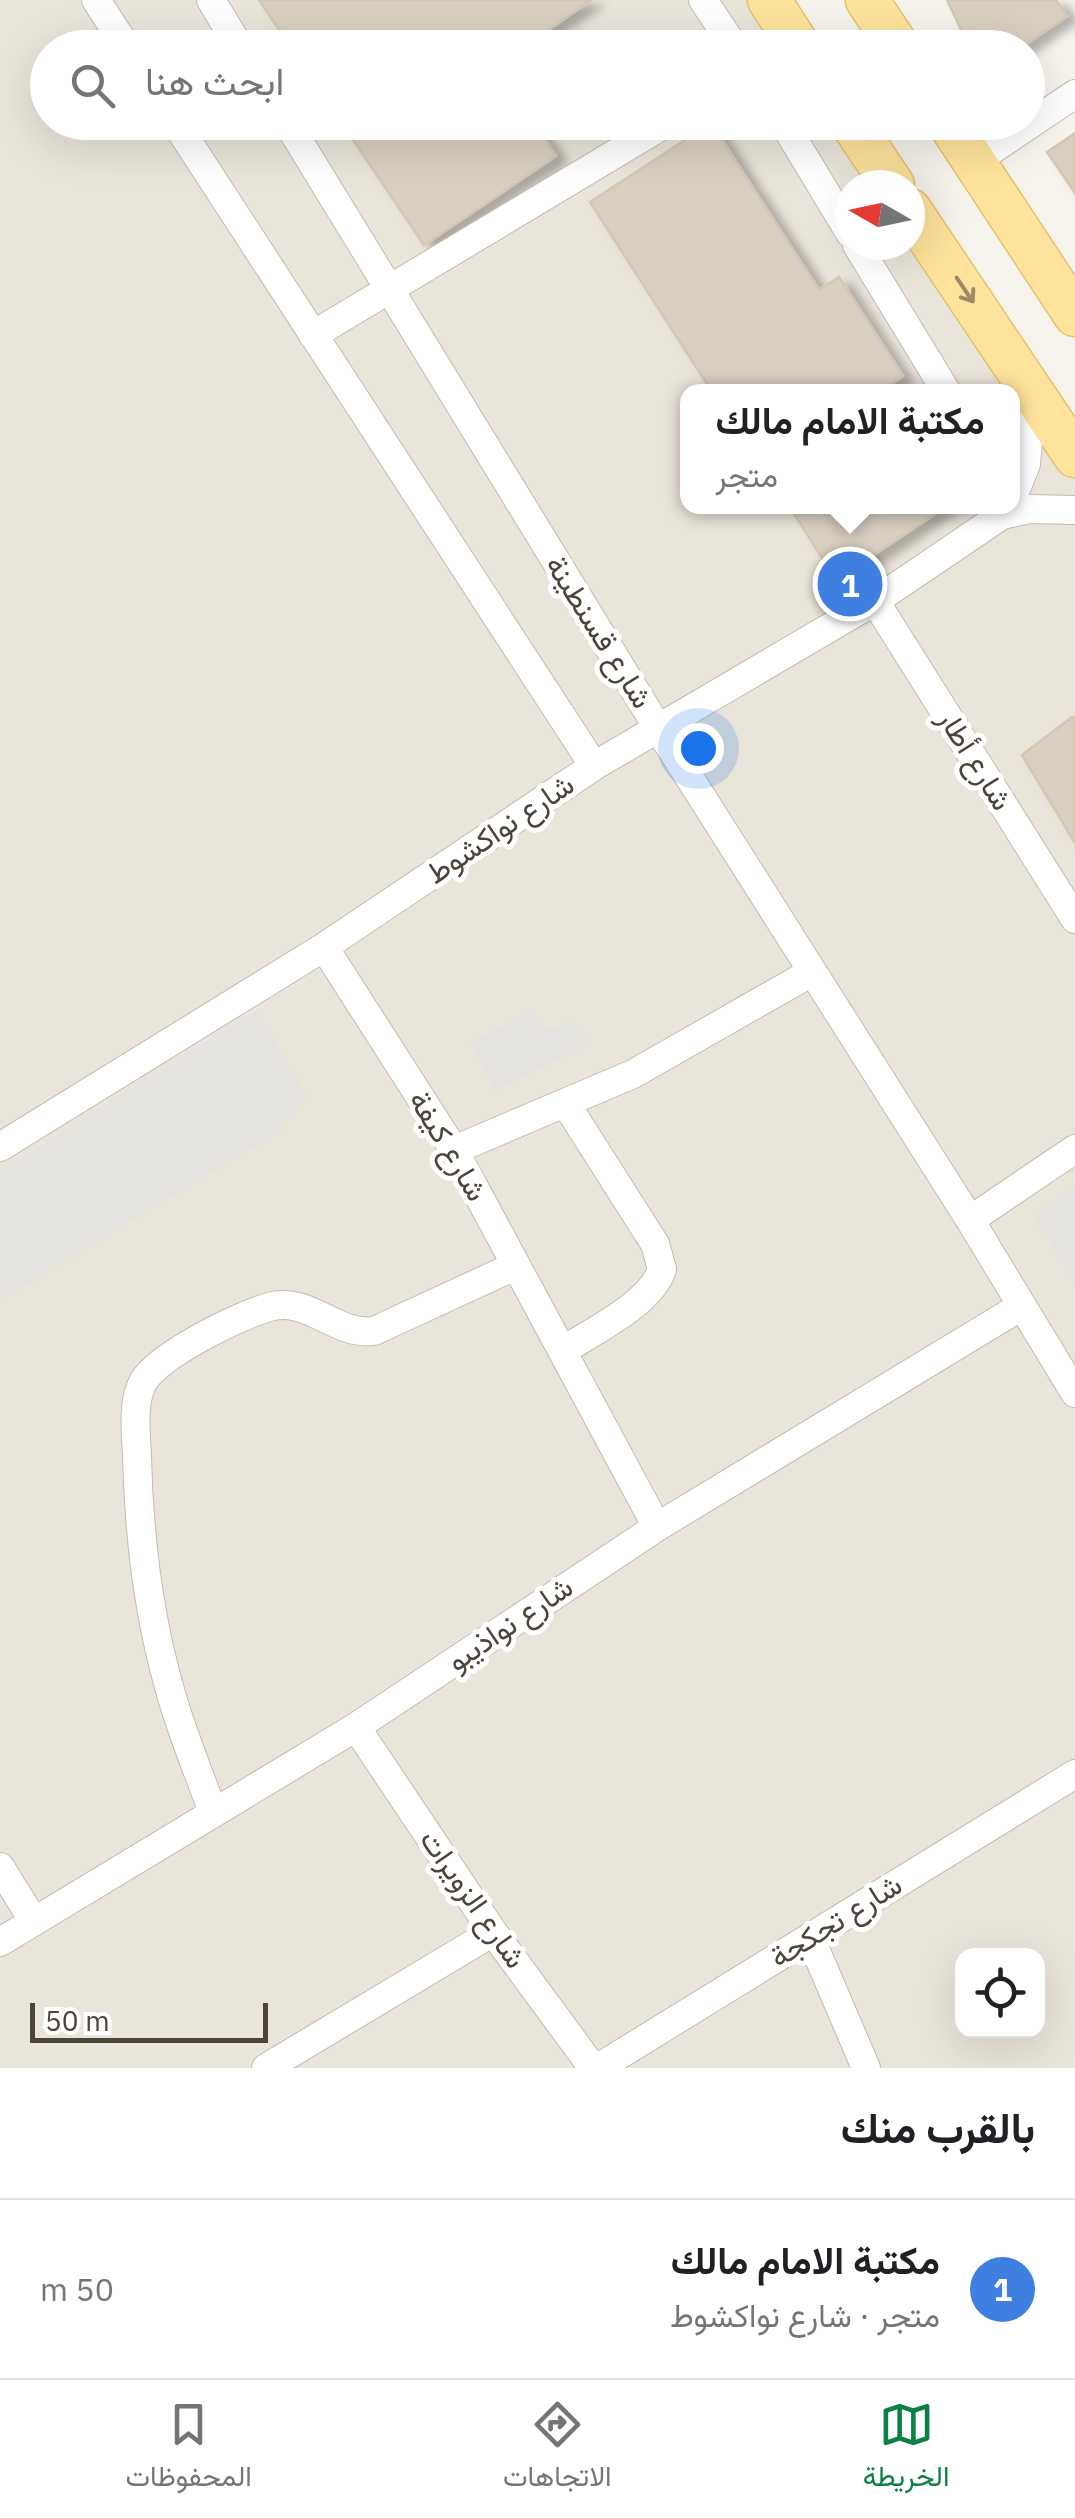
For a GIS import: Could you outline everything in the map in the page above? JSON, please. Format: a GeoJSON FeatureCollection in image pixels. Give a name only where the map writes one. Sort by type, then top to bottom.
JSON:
{"type":"FeatureCollection","features":[{"type":"Feature","properties":{"kind":"main road"},"geometry":{"type":"LineString","coordinates":[[769,0],[787,30]]}},
{"type":"Feature","properties":{"kind":"main road"},"geometry":{"type":"LineString","coordinates":[[867,0],[886,30]]}},
{"type":"Feature","properties":{"kind":"main road"},"geometry":{"type":"LineString","coordinates":[[863,140],[883,170]]}},
{"type":"Feature","properties":{"kind":"main road"},"geometry":{"type":"LineString","coordinates":[[960,140],[1071,301]]}},
{"type":"Feature","properties":{"kind":"main road"},"geometry":{"type":"LineString","coordinates":[[925,232],[1075,456]]}},
{"type":"Feature","properties":{"kind":"street"},"geometry":{"type":"LineString","coordinates":[[96,0],[115,30]]}},
{"type":"Feature","properties":{"kind":"street"},"geometry":{"type":"LineString","coordinates":[[211,0],[229,30]]}},
{"type":"Feature","properties":{"kind":"street"},"geometry":{"type":"LineString","coordinates":[[703,0],[723,30]]}},
{"type":"Feature","properties":{"kind":"street"},"geometry":{"type":"LineString","coordinates":[[1045,114],[1075,94]]}},
{"type":"Feature","properties":{"kind":"street"},"geometry":{"type":"LineString","coordinates":[[187,140],[594,766]]}},
{"type":"Feature","properties":{"kind":"street","name":"شارع قسنطينة"},"geometry":{"type":"LineString","coordinates":[[297,140],[658,728],[1075,1393]]}},
{"type":"Feature","properties":{"kind":"street"},"geometry":{"type":"LineString","coordinates":[[312,335],[638,140]]}},
{"type":"Feature","properties":{"kind":"street"},"geometry":{"type":"LineString","coordinates":[[793,140],[835,209]]}},
{"type":"Feature","properties":{"kind":"street"},"geometry":{"type":"LineString","coordinates":[[974,162],[1007,140]]}},
{"type":"Feature","properties":{"kind":"street"},"geometry":{"type":"LineString","coordinates":[[866,260],[942,384]]}},
{"type":"Feature","properties":{"kind":"street"},"geometry":{"type":"LineString","coordinates":[[1020,478],[1026,464],[1033,390]]}},
{"type":"Feature","properties":{"kind":"street"},"geometry":{"type":"LineString","coordinates":[[1020,508],[1075,510]]}},
{"type":"Feature","properties":{"kind":"street","name":"شارع نواكشوط"},"geometry":{"type":"LineString","coordinates":[[0,1147],[324,946],[594,766],[875,601],[998,514]]}},
{"type":"Feature","properties":{"kind":"street","name":"شارع أطار"},"geometry":{"type":"LineString","coordinates":[[875,601],[1075,919]]}},
{"type":"Feature","properties":{"kind":"street","name":"شارع كيفة"},"geometry":{"type":"LineString","coordinates":[[324,946],[454,1150],[657,1527]]}},
{"type":"Feature","properties":{"kind":"street"},"geometry":{"type":"LineString","coordinates":[[454,1150],[566,1104],[678,1051],[812,972]]}},
{"type":"Feature","properties":{"kind":"street"},"geometry":{"type":"LineString","coordinates":[[564,1350],[653,1289],[662,1270],[655,1244],[566,1104]]}},
{"type":"Feature","properties":{"kind":"street"},"geometry":{"type":"LineString","coordinates":[[970,1220],[1075,1148]]}},
{"type":"Feature","properties":{"kind":"street"},"geometry":{"type":"LineString","coordinates":[[213,1812],[170,1692],[148,1584],[137,1460],[137,1408],[142,1383],[168,1355],[268,1307],[300,1307],[352,1330],[374,1331],[516,1266]]}},
{"type":"Feature","properties":{"kind":"street","name":"شارع نواذيبو"},"geometry":{"type":"LineString","coordinates":[[0,1942],[356,1727],[657,1527],[1020,1307]]}},
{"type":"Feature","properties":{"kind":"street","name":"شارع الزويرات"},"geometry":{"type":"LineString","coordinates":[[356,1727],[493,1932],[596,2068]]}},
{"type":"Feature","properties":{"kind":"street","name":"شارع تجكجة"},"geometry":{"type":"LineString","coordinates":[[596,2068],[1074,1775]]}},
{"type":"Feature","properties":{"kind":"street"},"geometry":{"type":"LineString","coordinates":[[0,1867],[33,1920]]}},
{"type":"Feature","properties":{"kind":"street"},"geometry":{"type":"LineString","coordinates":[[266,2068],[493,1932]]}},
{"type":"Feature","properties":{"kind":"street"},"geometry":{"type":"LineString","coordinates":[[810,1937],[866,2068]]}},
{"type":"Feature","properties":{"kind":"shaded area"},"geometry":{"type":"Polygon","coordinates":[[[0,0],[782,0],[802,30],[30,30],[30,140],[873,140],[893,170],[835,170],[835,260],[922,260],[1075,448],[1075,2068],[0,2068],[0,0]]]}},
{"type":"Feature","properties":{"kind":"shaded area"},"geometry":{"type":"Polygon","coordinates":[[[256,1011],[307,1095],[279,1132],[0,1300],[0,1171],[256,1011]]]}},
{"type":"Feature","properties":{"kind":"shaded area"},"geometry":{"type":"Polygon","coordinates":[[[530,1011],[541,1031],[571,1019],[588,1046],[494,1090],[471,1044],[530,1011]]]}},
{"type":"Feature","properties":{"kind":"shaded area"},"geometry":{"type":"Polygon","coordinates":[[[1075,1188],[1075,1282],[1034,1215],[1075,1188]]]}},
{"type":"Feature","properties":{"kind":"building"},"geometry":{"type":"Polygon","coordinates":[[[259,0],[591,0],[548,30],[279,30],[259,0]]]}},
{"type":"Feature","properties":{"kind":"building"},"geometry":{"type":"Polygon","coordinates":[[[947,0],[1056,0],[1067,16],[1045,31],[961,30],[947,0]]]}},
{"type":"Feature","properties":{"kind":"building"},"geometry":{"type":"Polygon","coordinates":[[[1075,133],[1075,193],[1047,152],[1075,133]]]}},
{"type":"Feature","properties":{"kind":"building"},"geometry":{"type":"Polygon","coordinates":[[[353,140],[545,140],[556,156],[424,245],[353,140]]]}},
{"type":"Feature","properties":{"kind":"building"},"geometry":{"type":"Polygon","coordinates":[[[685,140],[722,140],[819,290],[839,277],[903,376],[890,384],[707,384],[590,202],[685,140]]]}},
{"type":"Feature","properties":{"kind":"building"},"geometry":{"type":"Polygon","coordinates":[[[794,514],[935,514],[836,580],[794,514]]]}},
{"type":"Feature","properties":{"kind":"building"},"geometry":{"type":"Polygon","coordinates":[[[1072,717],[1075,719],[1075,843],[1022,755],[1072,717]]]}},
{"type":"Feature","properties":{"kind":"place","name":"مكتبة الامام مالك"},"geometry":{"type":"Point","coordinates":[850,584]}}]}
